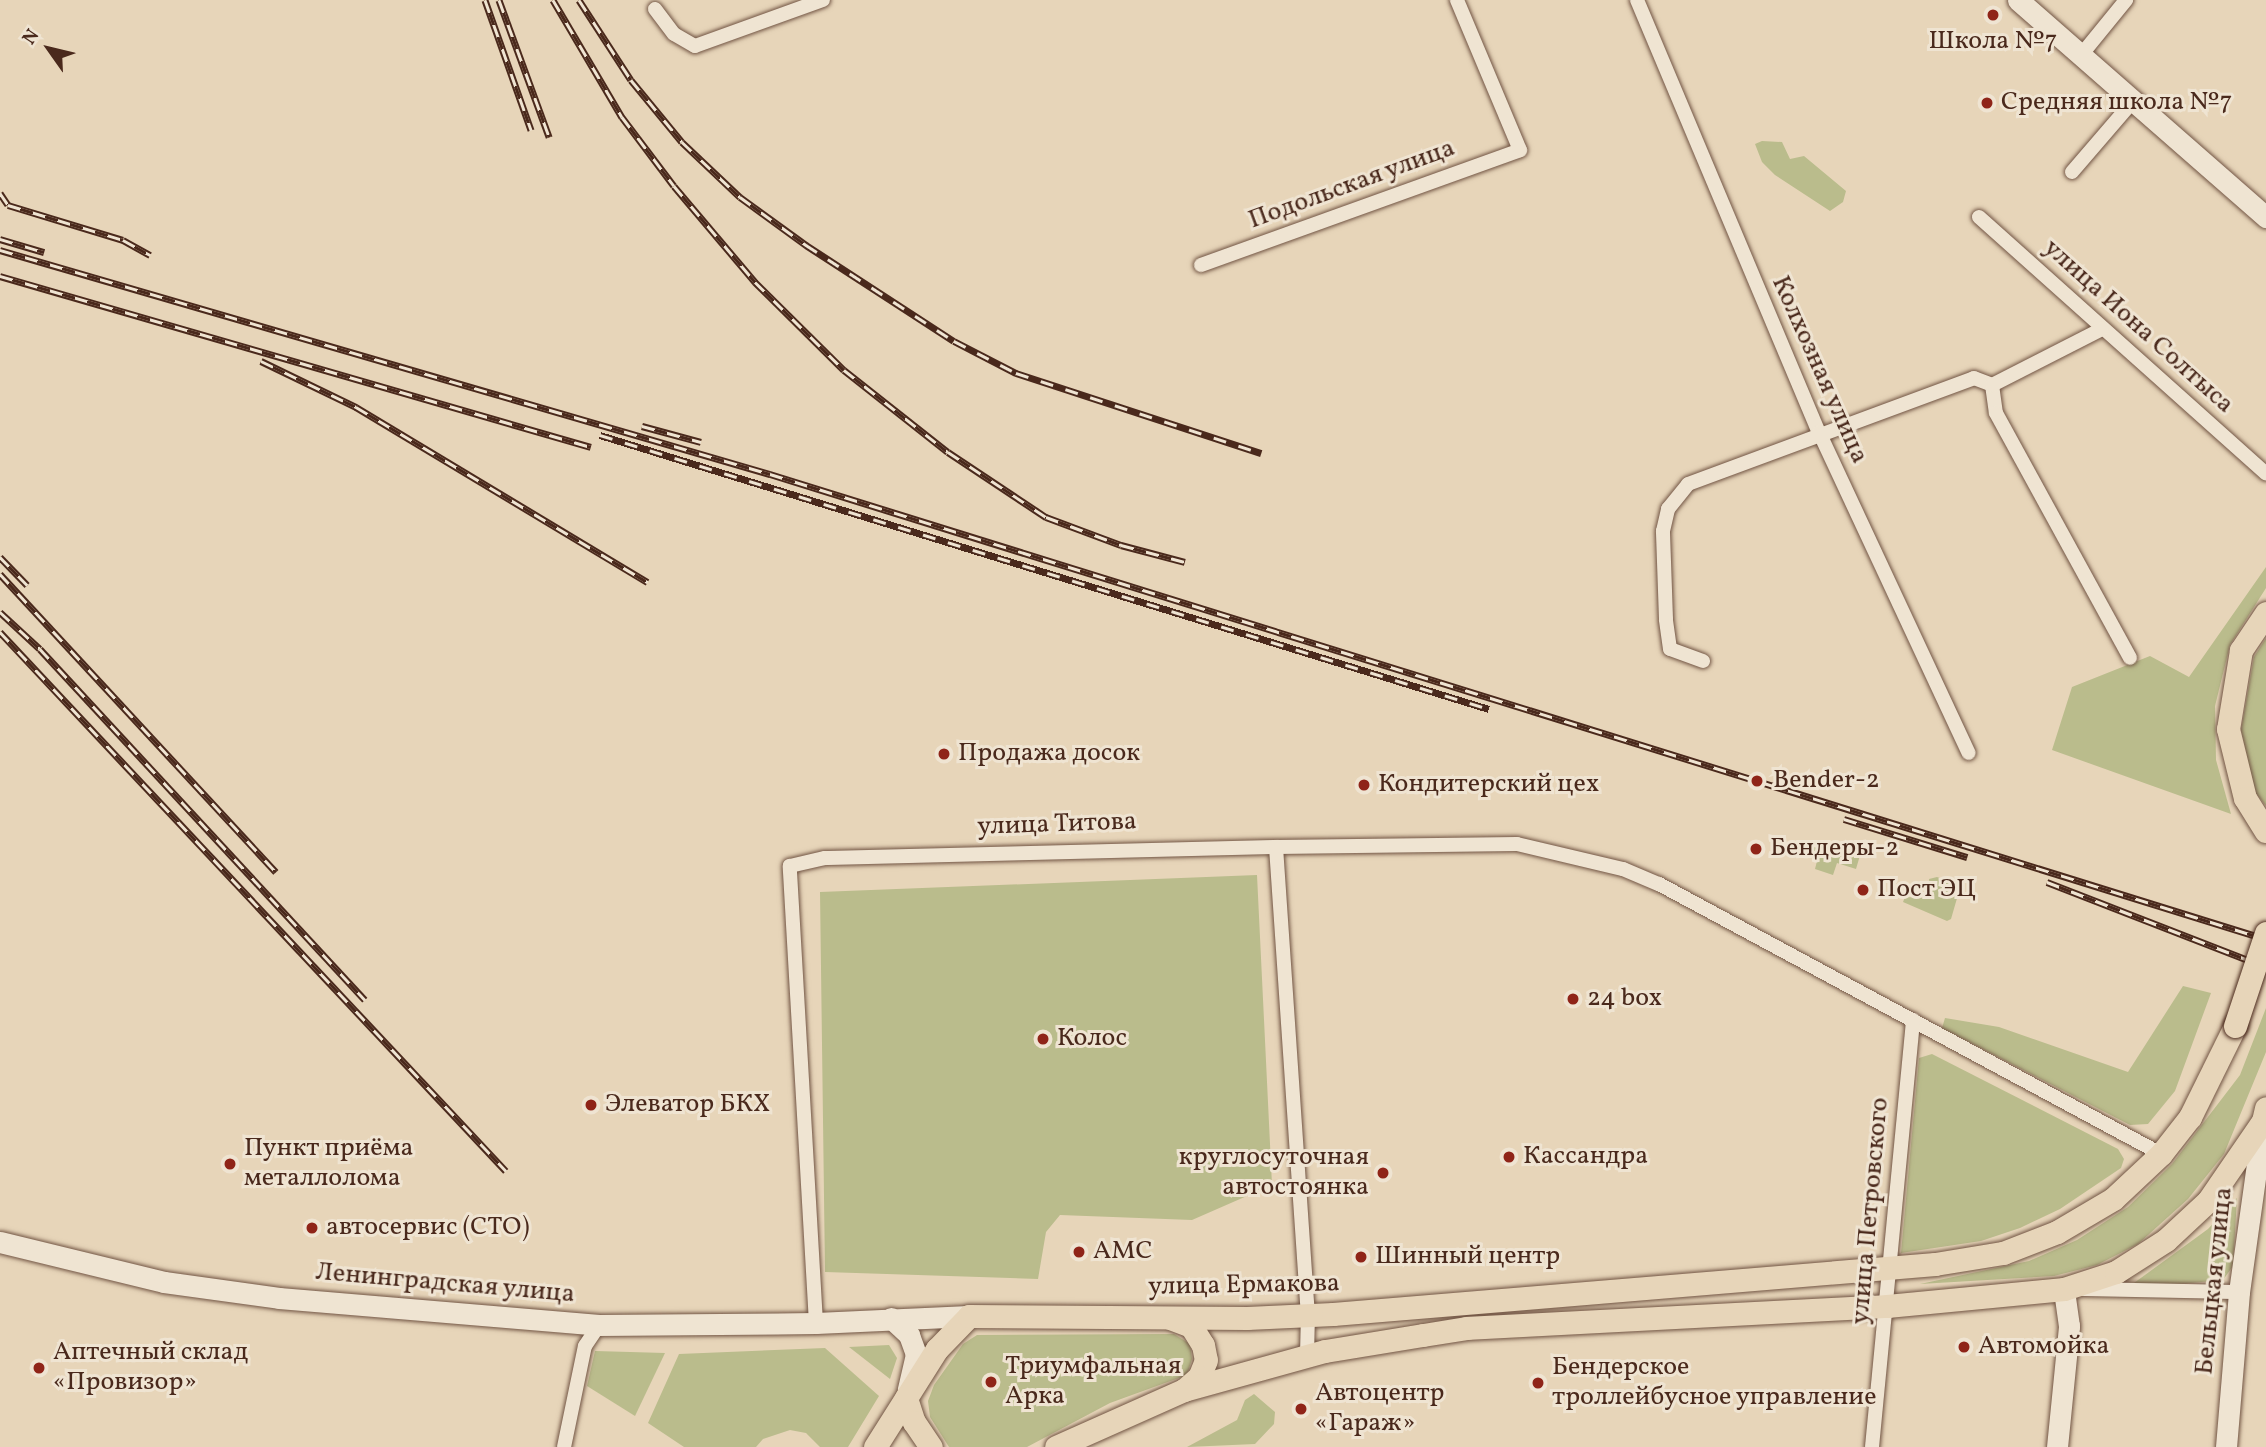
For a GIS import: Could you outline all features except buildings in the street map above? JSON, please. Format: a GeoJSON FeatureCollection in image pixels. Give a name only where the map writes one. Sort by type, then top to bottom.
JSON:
{"type":"FeatureCollection","features":[{"type":"Feature","properties":{"kind":"main road"},"geometry":{"type":"LineString","coordinates":[[2266,613],[2241,650],[2228,730],[2245,798],[2266,831]]}},
{"type":"Feature","properties":{"kind":"main road","name":"улица Ермакова"},"geometry":{"type":"LineString","coordinates":[[969,1316],[1163,1315],[1247,1318],[1890,1268],[2003,1253],[2057,1232],[2113,1199],[2161,1154],[2190,1117],[2235,1026],[2266,933]]}},
{"type":"Feature","properties":{"kind":"main road"},"geometry":{"type":"LineString","coordinates":[[1056,1447],[1184,1390],[1307,1355],[1467,1328],[1887,1306],[2064,1289],[2116,1272],[2166,1240],[2208,1201],[2264,1115]]}},
{"type":"Feature","properties":{"kind":"main road"},"geometry":{"type":"LineString","coordinates":[[1163,1315],[1191,1326],[1203,1345],[1206,1360],[1199,1377],[1184,1390]]}},
{"type":"Feature","properties":{"kind":"main road"},"geometry":{"type":"LineString","coordinates":[[875,1447],[937,1349],[969,1316]]}},
{"type":"Feature","properties":{"kind":"main road"},"geometry":{"type":"LineString","coordinates":[[906,1398],[914,1422],[932,1447]]}},
{"type":"Feature","properties":{"kind":"street"},"geometry":{"type":"LineString","coordinates":[[655,9],[674,34],[695,46],[823,0]]}},
{"type":"Feature","properties":{"kind":"street","name":"Подольская улица"},"geometry":{"type":"LineString","coordinates":[[1201,265],[1520,150],[1457,0]]}},
{"type":"Feature","properties":{"kind":"street","name":"Колхозная улица"},"geometry":{"type":"LineString","coordinates":[[1637,0],[1819,432],[1969,753]]}},
{"type":"Feature","properties":{"kind":"street"},"geometry":{"type":"LineString","coordinates":[[2018,0],[2266,217]]}},
{"type":"Feature","properties":{"kind":"street"},"geometry":{"type":"LineString","coordinates":[[2082,54],[2126,0]]}},
{"type":"Feature","properties":{"kind":"street"},"geometry":{"type":"LineString","coordinates":[[2072,173],[2134,100]]}},
{"type":"Feature","properties":{"kind":"street","name":"улица Иона Солтыса"},"geometry":{"type":"LineString","coordinates":[[1979,217],[2266,474]]}},
{"type":"Feature","properties":{"kind":"street"},"geometry":{"type":"LineString","coordinates":[[1703,661],[1670,649],[1663,531],[1668,509],[1688,484],[1819,432],[1974,378],[1992,384],[2102,329]]}},
{"type":"Feature","properties":{"kind":"street"},"geometry":{"type":"LineString","coordinates":[[1992,384],[1996,414],[2130,658]]}},
{"type":"Feature","properties":{"kind":"street"},"geometry":{"type":"LineString","coordinates":[[1307,1355],[1308,1314],[1276,847],[1517,844],[1581,856],[1659,884],[2161,1154]]}},
{"type":"Feature","properties":{"kind":"street","name":"улица Титова"},"geometry":{"type":"LineString","coordinates":[[816,1324],[790,866],[825,858],[1276,847]]}},
{"type":"Feature","properties":{"kind":"street","name":"улица Петровского"},"geometry":{"type":"LineString","coordinates":[[1872,1447],[1913,1020]]}},
{"type":"Feature","properties":{"kind":"street","name":"Бельцкая улица"},"geometry":{"type":"LineString","coordinates":[[2226,1447],[2239,1292],[2264,1115]]}},
{"type":"Feature","properties":{"kind":"street","name":"Ленинградская улица"},"geometry":{"type":"LineString","coordinates":[[0,1242],[164,1282],[279,1298],[599,1325],[816,1324],[969,1316]]}},
{"type":"Feature","properties":{"kind":"street"},"geometry":{"type":"LineString","coordinates":[[2057,1447],[2069,1326],[2064,1289],[2239,1292]]}},
{"type":"Feature","properties":{"kind":"street"},"geometry":{"type":"LineString","coordinates":[[891,1318],[909,1335],[916,1354],[906,1398]]}},
{"type":"Feature","properties":{"kind":"street"},"geometry":{"type":"LineString","coordinates":[[564,1447],[585,1346],[599,1325]]}},
{"type":"Feature","properties":{"kind":"green space"},"geometry":{"type":"Polygon","coordinates":[[[1762,141],[1782,142],[1790,159],[1804,156],[1846,191],[1843,202],[1830,211],[1775,175],[1762,162],[1755,144],[1762,141]]]}},
{"type":"Feature","properties":{"kind":"green space"},"geometry":{"type":"Polygon","coordinates":[[[2266,567],[2266,588],[2230,645],[2215,706],[2216,760],[2231,814],[2052,750],[2072,687],[2150,656],[2189,677],[2266,567]]]}},
{"type":"Feature","properties":{"kind":"green space"},"geometry":{"type":"Polygon","coordinates":[[[2266,638],[2266,806],[2255,792],[2241,730],[2254,657],[2266,638]]]}},
{"type":"Feature","properties":{"kind":"green space"},"geometry":{"type":"Polygon","coordinates":[[[1800,843],[1833,853],[1836,844],[1861,852],[1856,869],[1837,863],[1833,875],[1815,869],[1818,857],[1797,850],[1800,843]]]}},
{"type":"Feature","properties":{"kind":"green space","name":"Колос"},"geometry":{"type":"Polygon","coordinates":[[[1257,875],[1272,1185],[1192,1220],[1060,1215],[1046,1232],[1038,1279],[825,1272],[820,892],[1257,875]]]}},
{"type":"Feature","properties":{"kind":"green space"},"geometry":{"type":"Polygon","coordinates":[[[1937,877],[1950,882],[1956,877],[1960,888],[1951,919],[1947,921],[1903,902],[1905,897],[1926,898],[1931,894],[1929,879],[1937,877]]]}},
{"type":"Feature","properties":{"kind":"green space"},"geometry":{"type":"Polygon","coordinates":[[[2183,986],[2211,993],[2175,1091],[2148,1124],[2130,1125],[1942,1028],[1945,1018],[1999,1027],[2128,1072],[2183,986]]]}},
{"type":"Feature","properties":{"kind":"green space"},"geometry":{"type":"Polygon","coordinates":[[[2266,1008],[2266,1052],[2224,1154],[2188,1199],[2138,1244],[2097,1265],[2054,1276],[1920,1284],[2029,1261],[2077,1240],[2128,1207],[2172,1164],[2240,1075],[2266,1008]]]}},
{"type":"Feature","properties":{"kind":"green space"},"geometry":{"type":"Polygon","coordinates":[[[1932,1054],[2118,1149],[2124,1159],[2121,1168],[2060,1209],[2020,1228],[1981,1241],[1901,1253],[1919,1058],[1932,1054]]]}},
{"type":"Feature","properties":{"kind":"green space"},"geometry":{"type":"Polygon","coordinates":[[[2237,1198],[2233,1266],[2223,1280],[2137,1288],[2134,1283],[2208,1229],[2237,1198]]]}},
{"type":"Feature","properties":{"kind":"green space"},"geometry":{"type":"Polygon","coordinates":[[[1174,1334],[1190,1344],[1192,1359],[1187,1375],[1110,1403],[1027,1447],[949,1447],[930,1417],[928,1401],[934,1385],[963,1344],[977,1335],[1174,1334]]]}},
{"type":"Feature","properties":{"kind":"green space"},"geometry":{"type":"Polygon","coordinates":[[[889,1345],[897,1358],[890,1379],[849,1347],[889,1345]]]}},
{"type":"Feature","properties":{"kind":"green space"},"geometry":{"type":"Polygon","coordinates":[[[825,1348],[879,1396],[848,1447],[820,1447],[806,1433],[790,1430],[763,1439],[756,1447],[684,1447],[648,1423],[679,1354],[825,1348]]]}},
{"type":"Feature","properties":{"kind":"green space"},"geometry":{"type":"Polygon","coordinates":[[[595,1351],[665,1353],[635,1416],[587,1386],[595,1351]]]}},
{"type":"Feature","properties":{"kind":"green space"},"geometry":{"type":"Polygon","coordinates":[[[1254,1394],[1275,1412],[1274,1424],[1255,1444],[1187,1447],[1237,1420],[1245,1400],[1254,1394]]]}},
{"type":"Feature","properties":{"kind":"railway"},"geometry":{"type":"LineString","coordinates":[[485,0],[531,130]]}},
{"type":"Feature","properties":{"kind":"railway"},"geometry":{"type":"LineString","coordinates":[[499,0],[549,137]]}},
{"type":"Feature","properties":{"kind":"railway"},"geometry":{"type":"LineString","coordinates":[[553,0],[622,117],[674,186],[755,282],[844,370],[948,452],[1046,517],[1121,545],[1185,562]]}},
{"type":"Feature","properties":{"kind":"railway"},"geometry":{"type":"LineString","coordinates":[[579,0],[631,80],[682,142],[740,197],[806,245],[954,341],[1016,373],[1261,453]]}},
{"type":"Feature","properties":{"kind":"railway"},"geometry":{"type":"LineString","coordinates":[[0,193],[8,205],[123,240],[150,255]]}},
{"type":"Feature","properties":{"kind":"railway"},"geometry":{"type":"LineString","coordinates":[[0,239],[44,252]]}},
{"type":"Feature","properties":{"kind":"railway"},"geometry":{"type":"LineString","coordinates":[[0,250],[770,474],[2266,939]]}},
{"type":"Feature","properties":{"kind":"railway"},"geometry":{"type":"LineString","coordinates":[[0,276],[591,447]]}},
{"type":"Feature","properties":{"kind":"railway"},"geometry":{"type":"LineString","coordinates":[[261,361],[356,407],[647,582]]}},
{"type":"Feature","properties":{"kind":"railway"},"geometry":{"type":"LineString","coordinates":[[642,426],[701,442]]}},
{"type":"Feature","properties":{"kind":"railway"},"geometry":{"type":"LineString","coordinates":[[600,435],[1489,709]]}},
{"type":"Feature","properties":{"kind":"railway"},"geometry":{"type":"LineString","coordinates":[[0,557],[27,585]]}},
{"type":"Feature","properties":{"kind":"railway"},"geometry":{"type":"LineString","coordinates":[[0,574],[276,872]]}},
{"type":"Feature","properties":{"kind":"railway"},"geometry":{"type":"LineString","coordinates":[[0,612],[40,649],[365,1000]]}},
{"type":"Feature","properties":{"kind":"railway"},"geometry":{"type":"LineString","coordinates":[[0,632],[506,1171]]}},
{"type":"Feature","properties":{"kind":"railway"},"geometry":{"type":"LineString","coordinates":[[1844,819],[1967,857]]}},
{"type":"Feature","properties":{"kind":"railway"},"geometry":{"type":"LineString","coordinates":[[2047,882],[2266,967]]}},
{"type":"Feature","properties":{"kind":"place","name":"Школа №7"},"geometry":{"type":"Point","coordinates":[1993,15]}},
{"type":"Feature","properties":{"kind":"place","name":"Средняя школа №7"},"geometry":{"type":"Point","coordinates":[1987,103]}},
{"type":"Feature","properties":{"kind":"place","name":"Продажа досок"},"geometry":{"type":"Point","coordinates":[944,754]}},
{"type":"Feature","properties":{"kind":"place","name":"Bender-2"},"geometry":{"type":"Point","coordinates":[1757,781]}},
{"type":"Feature","properties":{"kind":"place","name":"Кондитерский цех"},"geometry":{"type":"Point","coordinates":[1364,785]}},
{"type":"Feature","properties":{"kind":"place","name":"Бендеры-2"},"geometry":{"type":"Point","coordinates":[1756,849]}},
{"type":"Feature","properties":{"kind":"place","name":"Пост ЭЦ"},"geometry":{"type":"Point","coordinates":[1863,890]}},
{"type":"Feature","properties":{"kind":"place","name":"24 box"},"geometry":{"type":"Point","coordinates":[1573,999]}},
{"type":"Feature","properties":{"kind":"place","name":"Колос"},"geometry":{"type":"Point","coordinates":[1043,1039]}},
{"type":"Feature","properties":{"kind":"place","name":"Элеватор БКХ"},"geometry":{"type":"Point","coordinates":[591,1105]}},
{"type":"Feature","properties":{"kind":"place","name":"Кассандра"},"geometry":{"type":"Point","coordinates":[1509,1157]}},
{"type":"Feature","properties":{"kind":"place","name":"Пункт приёма металлолома"},"geometry":{"type":"Point","coordinates":[230,1164]}},
{"type":"Feature","properties":{"kind":"place","name":"круглосуточная автостоянка"},"geometry":{"type":"Point","coordinates":[1383,1173]}},
{"type":"Feature","properties":{"kind":"place","name":"автосервис (СТО)"},"geometry":{"type":"Point","coordinates":[312,1228]}},
{"type":"Feature","properties":{"kind":"place","name":"АМС"},"geometry":{"type":"Point","coordinates":[1079,1252]}},
{"type":"Feature","properties":{"kind":"place","name":"Шинный центр"},"geometry":{"type":"Point","coordinates":[1361,1257]}},
{"type":"Feature","properties":{"kind":"place","name":"Автомойка"},"geometry":{"type":"Point","coordinates":[1964,1347]}},
{"type":"Feature","properties":{"kind":"place","name":"Аптечный склад «Провизор»"},"geometry":{"type":"Point","coordinates":[39,1368]}},
{"type":"Feature","properties":{"kind":"place","name":"Триумфальная Арка"},"geometry":{"type":"Point","coordinates":[991,1382]}},
{"type":"Feature","properties":{"kind":"place","name":"Бендерское троллейбусное управление"},"geometry":{"type":"Point","coordinates":[1538,1383]}},
{"type":"Feature","properties":{"kind":"place","name":"Автоцентр «Гараж»"},"geometry":{"type":"Point","coordinates":[1301,1409]}}]}
